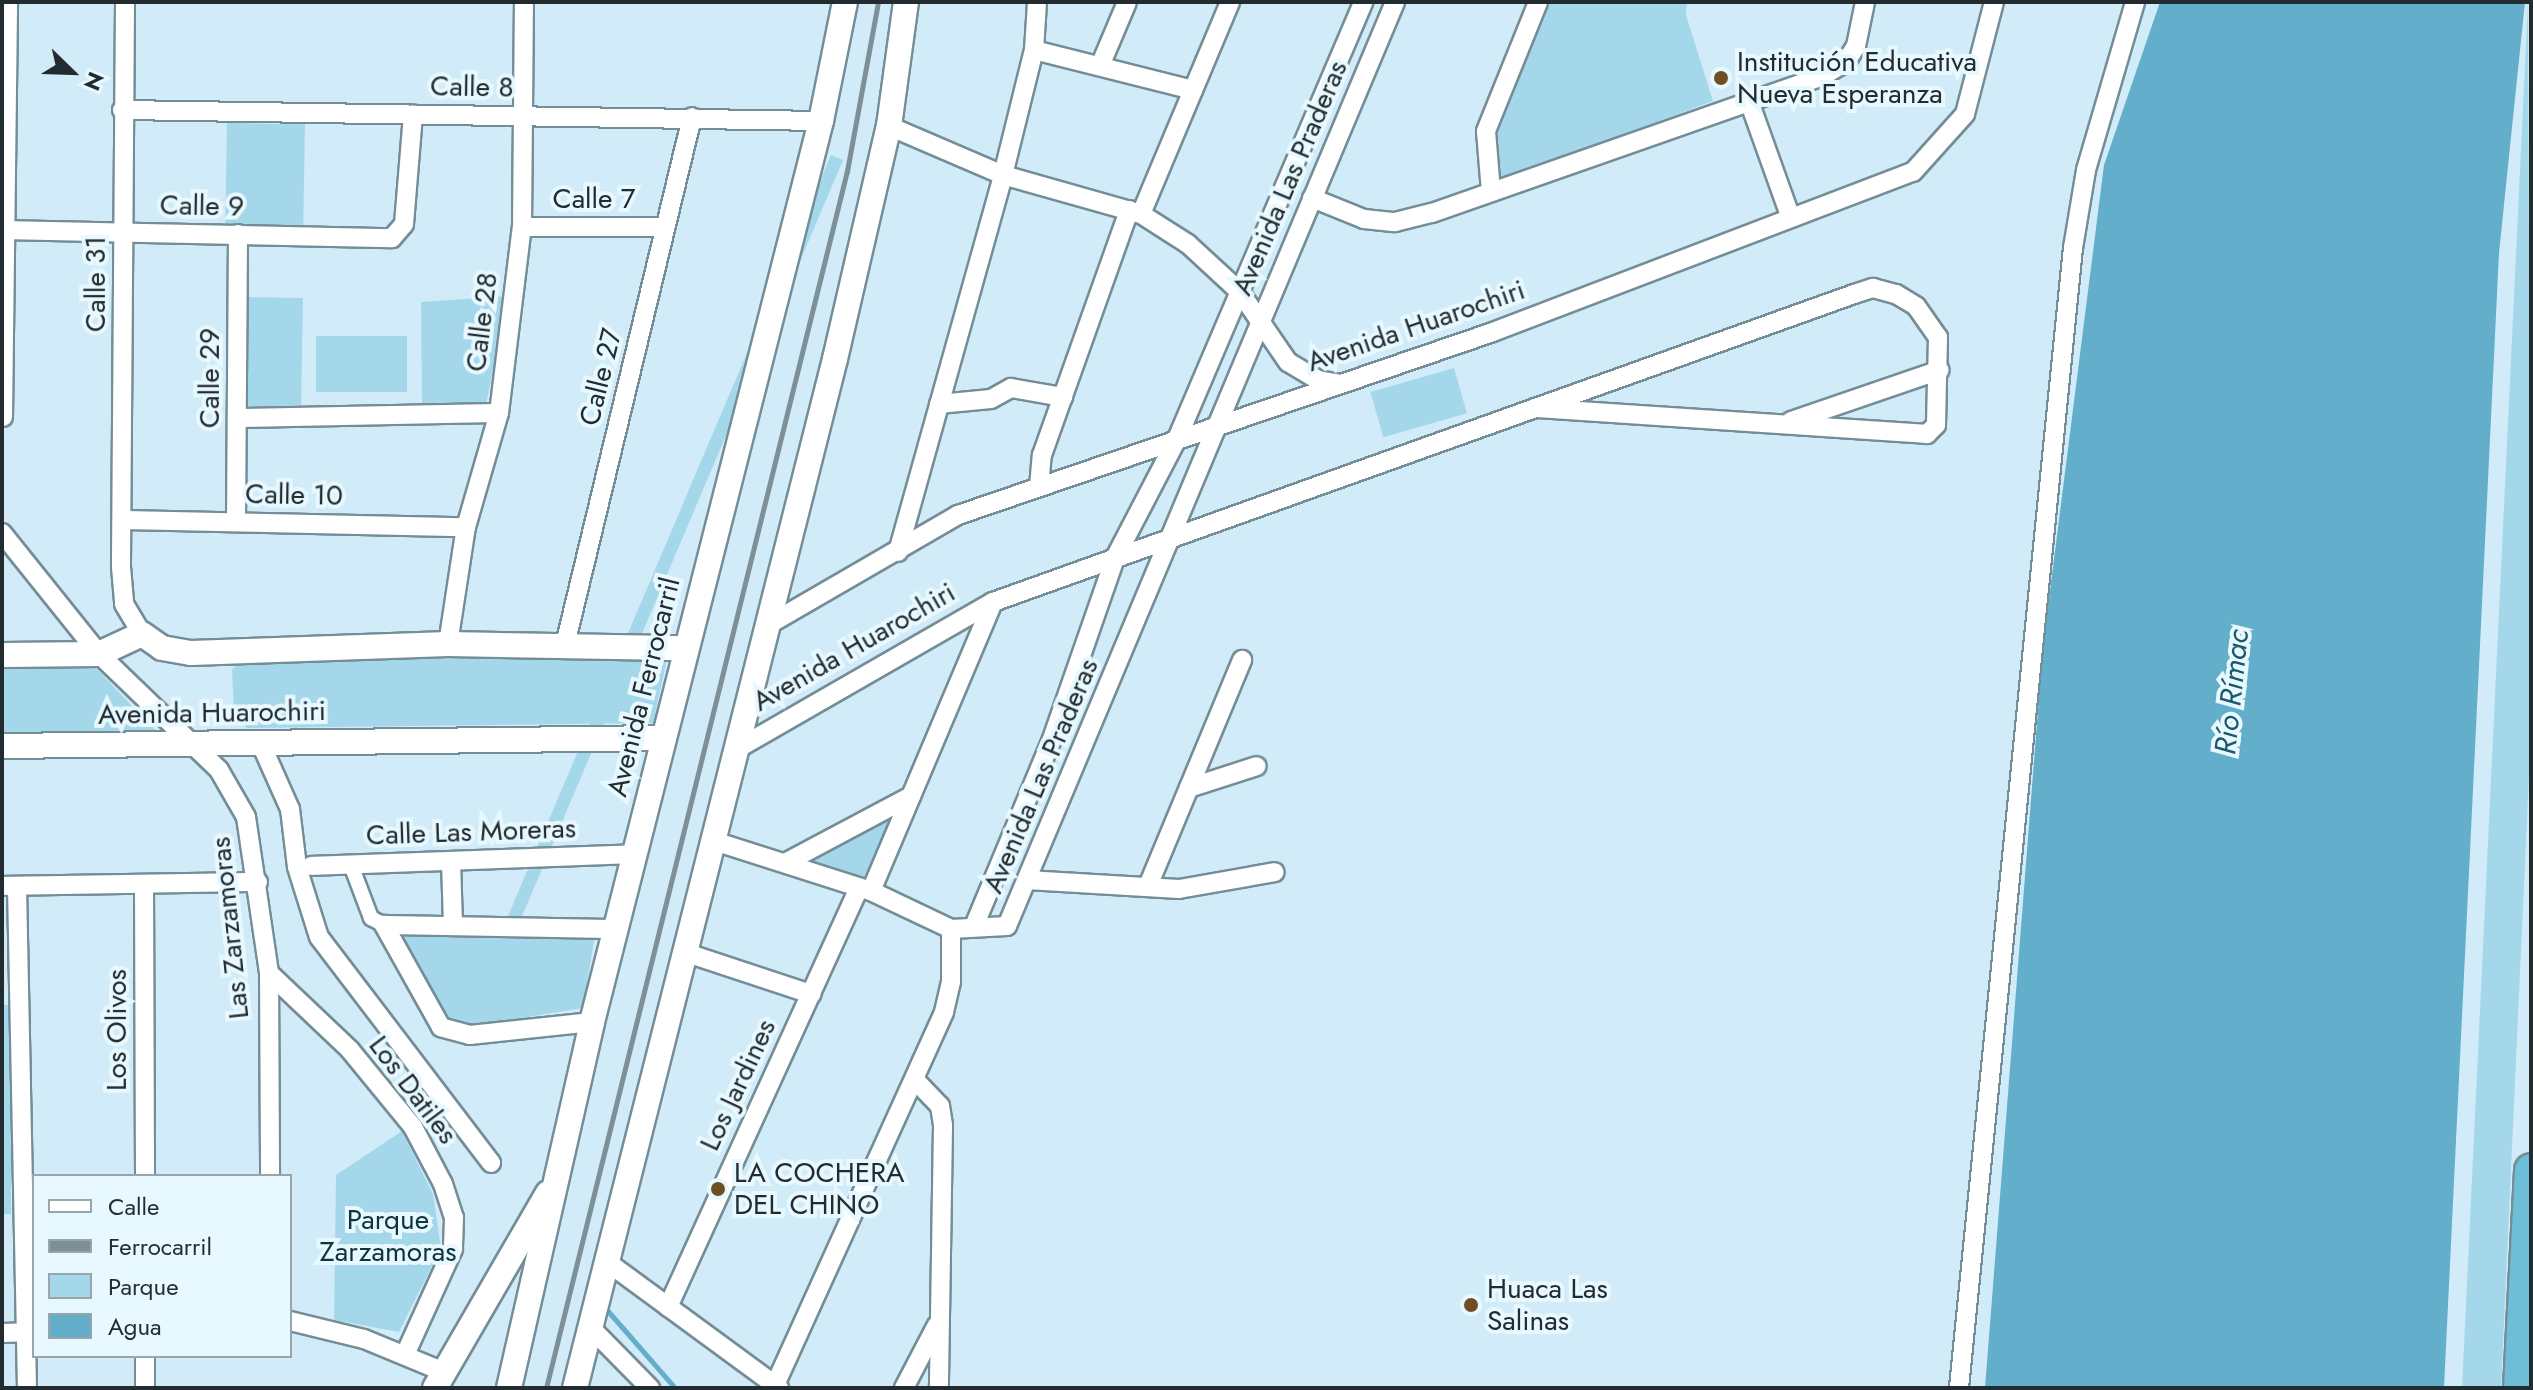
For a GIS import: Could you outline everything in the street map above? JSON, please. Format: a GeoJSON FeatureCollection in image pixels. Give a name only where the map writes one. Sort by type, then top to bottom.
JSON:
{"type":"FeatureCollection","features":[{"type":"Feature","properties":{"kind":"highway"},"geometry":{"type":"LineString","coordinates":[[2520,1388],[2531,1170]]}},
{"type":"Feature","properties":{"kind":"street"},"geometry":{"type":"LineString","coordinates":[[3,417],[8,2]]}},
{"type":"Feature","properties":{"kind":"street","name":"Calle 31"},"geometry":{"type":"LineString","coordinates":[[125,2],[121,567],[124,604],[142,634]]}},
{"type":"Feature","properties":{"kind":"street","name":"Calle 28"},"geometry":{"type":"LineString","coordinates":[[448,644],[466,527],[499,413],[522,227],[524,2]]}},
{"type":"Feature","properties":{"kind":"street","name":"Avenida Ferrocarril"},"geometry":{"type":"LineString","coordinates":[[509,1388],[592,1022],[821,121],[845,2]]}},
{"type":"Feature","properties":{"kind":"street"},"geometry":{"type":"LineString","coordinates":[[575,1388],[687,953],[889,126],[906,2]]}},
{"type":"Feature","properties":{"kind":"street"},"geometry":{"type":"LineString","coordinates":[[898,552],[1003,175],[1034,50],[1037,2]]}},
{"type":"Feature","properties":{"kind":"street"},"geometry":{"type":"LineString","coordinates":[[1100,66],[1127,2]]}},
{"type":"Feature","properties":{"kind":"street"},"geometry":{"type":"LineString","coordinates":[[1039,487],[1042,455],[1135,212],[1193,90],[1230,2]]}},
{"type":"Feature","properties":{"kind":"street","name":"Avenida Las Praderas"},"geometry":{"type":"LineString","coordinates":[[1363,2],[1177,439],[1115,558],[1052,739],[975,924],[1007,926],[1395,2]]}},
{"type":"Feature","properties":{"kind":"street"},"geometry":{"type":"LineString","coordinates":[[1491,192],[1486,131],[1538,2]]}},
{"type":"Feature","properties":{"kind":"street"},"geometry":{"type":"LineString","coordinates":[[1312,198],[1364,219],[1395,222],[1491,192],[1821,77],[1846,62],[1856,46],[1865,2]]}},
{"type":"Feature","properties":{"kind":"street","name":"Avenida Huarochiri"},"geometry":{"type":"LineString","coordinates":[[768,625],[958,515],[1218,424],[1343,385],[1913,172],[1942,145],[1965,114],[1994,2]]}},
{"type":"Feature","properties":{"kind":"street"},"geometry":{"type":"LineString","coordinates":[[1959,1388],[2073,248],[2086,170],[2135,2]]}},
{"type":"Feature","properties":{"kind":"street"},"geometry":{"type":"LineString","coordinates":[[1034,50],[1193,90]]}},
{"type":"Feature","properties":{"kind":"street"},"geometry":{"type":"LineString","coordinates":[[1749,101],[1791,218]]}},
{"type":"Feature","properties":{"kind":"street","name":"Calle 8"},"geometry":{"type":"LineString","coordinates":[[122,110],[821,121]]}},
{"type":"Feature","properties":{"kind":"street","name":"Calle 9"},"geometry":{"type":"LineString","coordinates":[[4,230],[392,238],[399,233],[413,114]]}},
{"type":"Feature","properties":{"kind":"street","name":"Calle 27"},"geometry":{"type":"LineString","coordinates":[[564,649],[692,117]]}},
{"type":"Feature","properties":{"kind":"street"},"geometry":{"type":"LineString","coordinates":[[889,126],[1003,175],[1135,212],[1188,244],[1240,292],[1260,324],[1297,369],[1343,385]]}},
{"type":"Feature","properties":{"kind":"street","name":"Calle 7"},"geometry":{"type":"LineString","coordinates":[[522,227],[665,227]]}},
{"type":"Feature","properties":{"kind":"street","name":"Calle 29"},"geometry":{"type":"LineString","coordinates":[[236,522],[238,234]]}},
{"type":"Feature","properties":{"kind":"street","name":"Avenida Huarochiri"},"geometry":{"type":"LineString","coordinates":[[737,749],[993,602],[1115,558],[1873,288],[1906,300],[1930,321],[1938,337],[1940,370],[1933,431],[1782,424]]}},
{"type":"Feature","properties":{"kind":"street"},"geometry":{"type":"LineString","coordinates":[[1535,408],[1782,424],[1940,370]]}},
{"type":"Feature","properties":{"kind":"street"},"geometry":{"type":"LineString","coordinates":[[939,404],[991,399],[1011,388],[1063,397]]}},
{"type":"Feature","properties":{"kind":"street"},"geometry":{"type":"LineString","coordinates":[[238,418],[499,413]]}},
{"type":"Feature","properties":{"kind":"street","name":"Calle 10"},"geometry":{"type":"LineString","coordinates":[[122,520],[466,527]]}},
{"type":"Feature","properties":{"kind":"street","name":"Las Zarzamoras"},"geometry":{"type":"LineString","coordinates":[[2,533],[99,654],[186,744],[219,770],[246,817],[269,973],[270,1174]]}},
{"type":"Feature","properties":{"kind":"street","name":"Los Jardines"},"geometry":{"type":"LineString","coordinates":[[668,1307],[811,994],[911,796],[993,602]]}},
{"type":"Feature","properties":{"kind":"street"},"geometry":{"type":"LineString","coordinates":[[2,655],[99,654],[142,634],[162,648],[191,653],[448,644],[564,649],[685,648]]}},
{"type":"Feature","properties":{"kind":"street"},"geometry":{"type":"LineString","coordinates":[[1148,886],[1242,660]]}},
{"type":"Feature","properties":{"kind":"street","name":"Avenida Huarochiri"},"geometry":{"type":"LineString","coordinates":[[2,746],[663,738]]}},
{"type":"Feature","properties":{"kind":"street"},"geometry":{"type":"LineString","coordinates":[[261,744],[290,809],[297,867],[319,937],[491,1163]]}},
{"type":"Feature","properties":{"kind":"street"},"geometry":{"type":"LineString","coordinates":[[1189,788],[1257,766]]}},
{"type":"Feature","properties":{"kind":"street"},"geometry":{"type":"LineString","coordinates":[[785,863],[911,796]]}},
{"type":"Feature","properties":{"kind":"street"},"geometry":{"type":"LineString","coordinates":[[714,841],[865,889],[951,929],[975,924]]}},
{"type":"Feature","properties":{"kind":"street","name":"Calle Las Moreras"},"geometry":{"type":"LineString","coordinates":[[311,866],[633,854]]}},
{"type":"Feature","properties":{"kind":"street"},"geometry":{"type":"LineString","coordinates":[[451,861],[453,926]]}},
{"type":"Feature","properties":{"kind":"street"},"geometry":{"type":"LineString","coordinates":[[351,865],[371,918],[384,925],[615,929]]}},
{"type":"Feature","properties":{"kind":"street"},"geometry":{"type":"LineString","coordinates":[[1027,880],[1179,889],[1275,872]]}},
{"type":"Feature","properties":{"kind":"street"},"geometry":{"type":"LineString","coordinates":[[27,1388],[10,886],[258,882]]}},
{"type":"Feature","properties":{"kind":"street","name":"Los Olivos"},"geometry":{"type":"LineString","coordinates":[[144,884],[145,1174]]}},
{"type":"Feature","properties":{"kind":"street"},"geometry":{"type":"LineString","coordinates":[[384,925],[441,1027],[456,1034],[592,1022]]}},
{"type":"Feature","properties":{"kind":"street"},"geometry":{"type":"LineString","coordinates":[[606,1261],[777,1386],[944,1012],[951,982],[951,929]]}},
{"type":"Feature","properties":{"kind":"street"},"geometry":{"type":"LineString","coordinates":[[687,953],[811,994]]}},
{"type":"Feature","properties":{"kind":"street","name":"Los Datiles"},"geometry":{"type":"LineString","coordinates":[[269,973],[350,1050],[413,1127],[446,1193],[455,1233],[451,1259],[405,1355]]}},
{"type":"Feature","properties":{"kind":"street"},"geometry":{"type":"LineString","coordinates":[[915,1080],[930,1092],[942,1116],[939,1388]]}},
{"type":"Feature","properties":{"kind":"street"},"geometry":{"type":"LineString","coordinates":[[292,1321],[335,1330],[405,1355],[440,1380],[558,1177]]}},
{"type":"Feature","properties":{"kind":"street"},"geometry":{"type":"LineString","coordinates":[[904,1388],[938,1323]]}},
{"type":"Feature","properties":{"kind":"street"},"geometry":{"type":"LineString","coordinates":[[590,1327],[650,1388]]}},
{"type":"Feature","properties":{"kind":"street"},"geometry":{"type":"LineString","coordinates":[[2,1333],[26,1332]]}},
{"type":"Feature","properties":{"kind":"street"},"geometry":{"type":"LineString","coordinates":[[145,1358],[145,1388]]}},
{"type":"Feature","properties":{"kind":"green space"},"geometry":{"type":"Polygon","coordinates":[[[1548,2],[1687,2],[1686,15],[1713,101],[1500,181],[1494,132],[1548,2]]]}},
{"type":"Feature","properties":{"kind":"green space"},"geometry":{"type":"Polygon","coordinates":[[[2528,2],[2531,733],[2501,1388],[2462,1388],[2528,2]]]}},
{"type":"Feature","properties":{"kind":"green space"},"geometry":{"type":"Polygon","coordinates":[[[227,123],[305,124],[303,227],[225,226],[227,123]]]}},
{"type":"Feature","properties":{"kind":"green space"},"geometry":{"type":"Polygon","coordinates":[[[831,155],[843,160],[491,989],[479,984],[831,155]]]}},
{"type":"Feature","properties":{"kind":"green space"},"geometry":{"type":"Polygon","coordinates":[[[508,296],[486,405],[422,408],[421,302],[508,296]]]}},
{"type":"Feature","properties":{"kind":"green space"},"geometry":{"type":"Polygon","coordinates":[[[243,297],[303,298],[301,407],[241,406],[243,297]]]}},
{"type":"Feature","properties":{"kind":"green space"},"geometry":{"type":"Polygon","coordinates":[[[316,336],[407,336],[407,392],[316,392],[316,336]]]}},
{"type":"Feature","properties":{"kind":"green space"},"geometry":{"type":"Polygon","coordinates":[[[1454,368],[1467,413],[1383,437],[1370,392],[1454,368]]]}},
{"type":"Feature","properties":{"kind":"green space"},"geometry":{"type":"Polygon","coordinates":[[[427,653],[667,659],[653,723],[247,728],[234,713],[232,669],[239,664],[427,653]]]}},
{"type":"Feature","properties":{"kind":"green space"},"geometry":{"type":"Polygon","coordinates":[[[92,664],[155,730],[2,733],[2,666],[92,664]]]}},
{"type":"Feature","properties":{"kind":"green space"},"geometry":{"type":"Polygon","coordinates":[[[896,812],[866,879],[798,859],[896,812]]]}},
{"type":"Feature","properties":{"kind":"green space"},"geometry":{"type":"Polygon","coordinates":[[[595,935],[583,1008],[467,1027],[440,1012],[400,937],[595,935]]]}},
{"type":"Feature","properties":{"kind":"green space"},"geometry":{"type":"Polygon","coordinates":[[[2,1005],[11,1005],[11,1214],[2,1214],[2,1005]]]}},
{"type":"Feature","properties":{"kind":"green space","name":"Parque Zarzamoras"},"geometry":{"type":"Polygon","coordinates":[[[402,1131],[433,1194],[441,1248],[399,1332],[334,1320],[336,1175],[402,1131]]]}},
{"type":"Feature","properties":{"kind":"water","name":"Río Rímac"},"geometry":{"type":"Polygon","coordinates":[[[2160,2],[2525,2],[2499,253],[2444,1388],[1985,1388],[2043,646],[2104,165],[2160,2]]]}},
{"type":"Feature","properties":{"kind":"waterway"},"geometry":{"type":"LineString","coordinates":[[607,1310],[675,1388]]}},
{"type":"Feature","properties":{"kind":"railway"},"geometry":{"type":"LineString","coordinates":[[546,1388],[847,171],[878,2]]}},
{"type":"Feature","properties":{"kind":"place","name":"Institución Educativa Nueva Esperanza"},"geometry":{"type":"Point","coordinates":[1721,78]}},
{"type":"Feature","properties":{"kind":"place","name":"LA COCHERA DEL CHINO"},"geometry":{"type":"Point","coordinates":[718,1189]}},
{"type":"Feature","properties":{"kind":"place","name":"Huaca Las Salinas"},"geometry":{"type":"Point","coordinates":[1471,1305]}}]}
